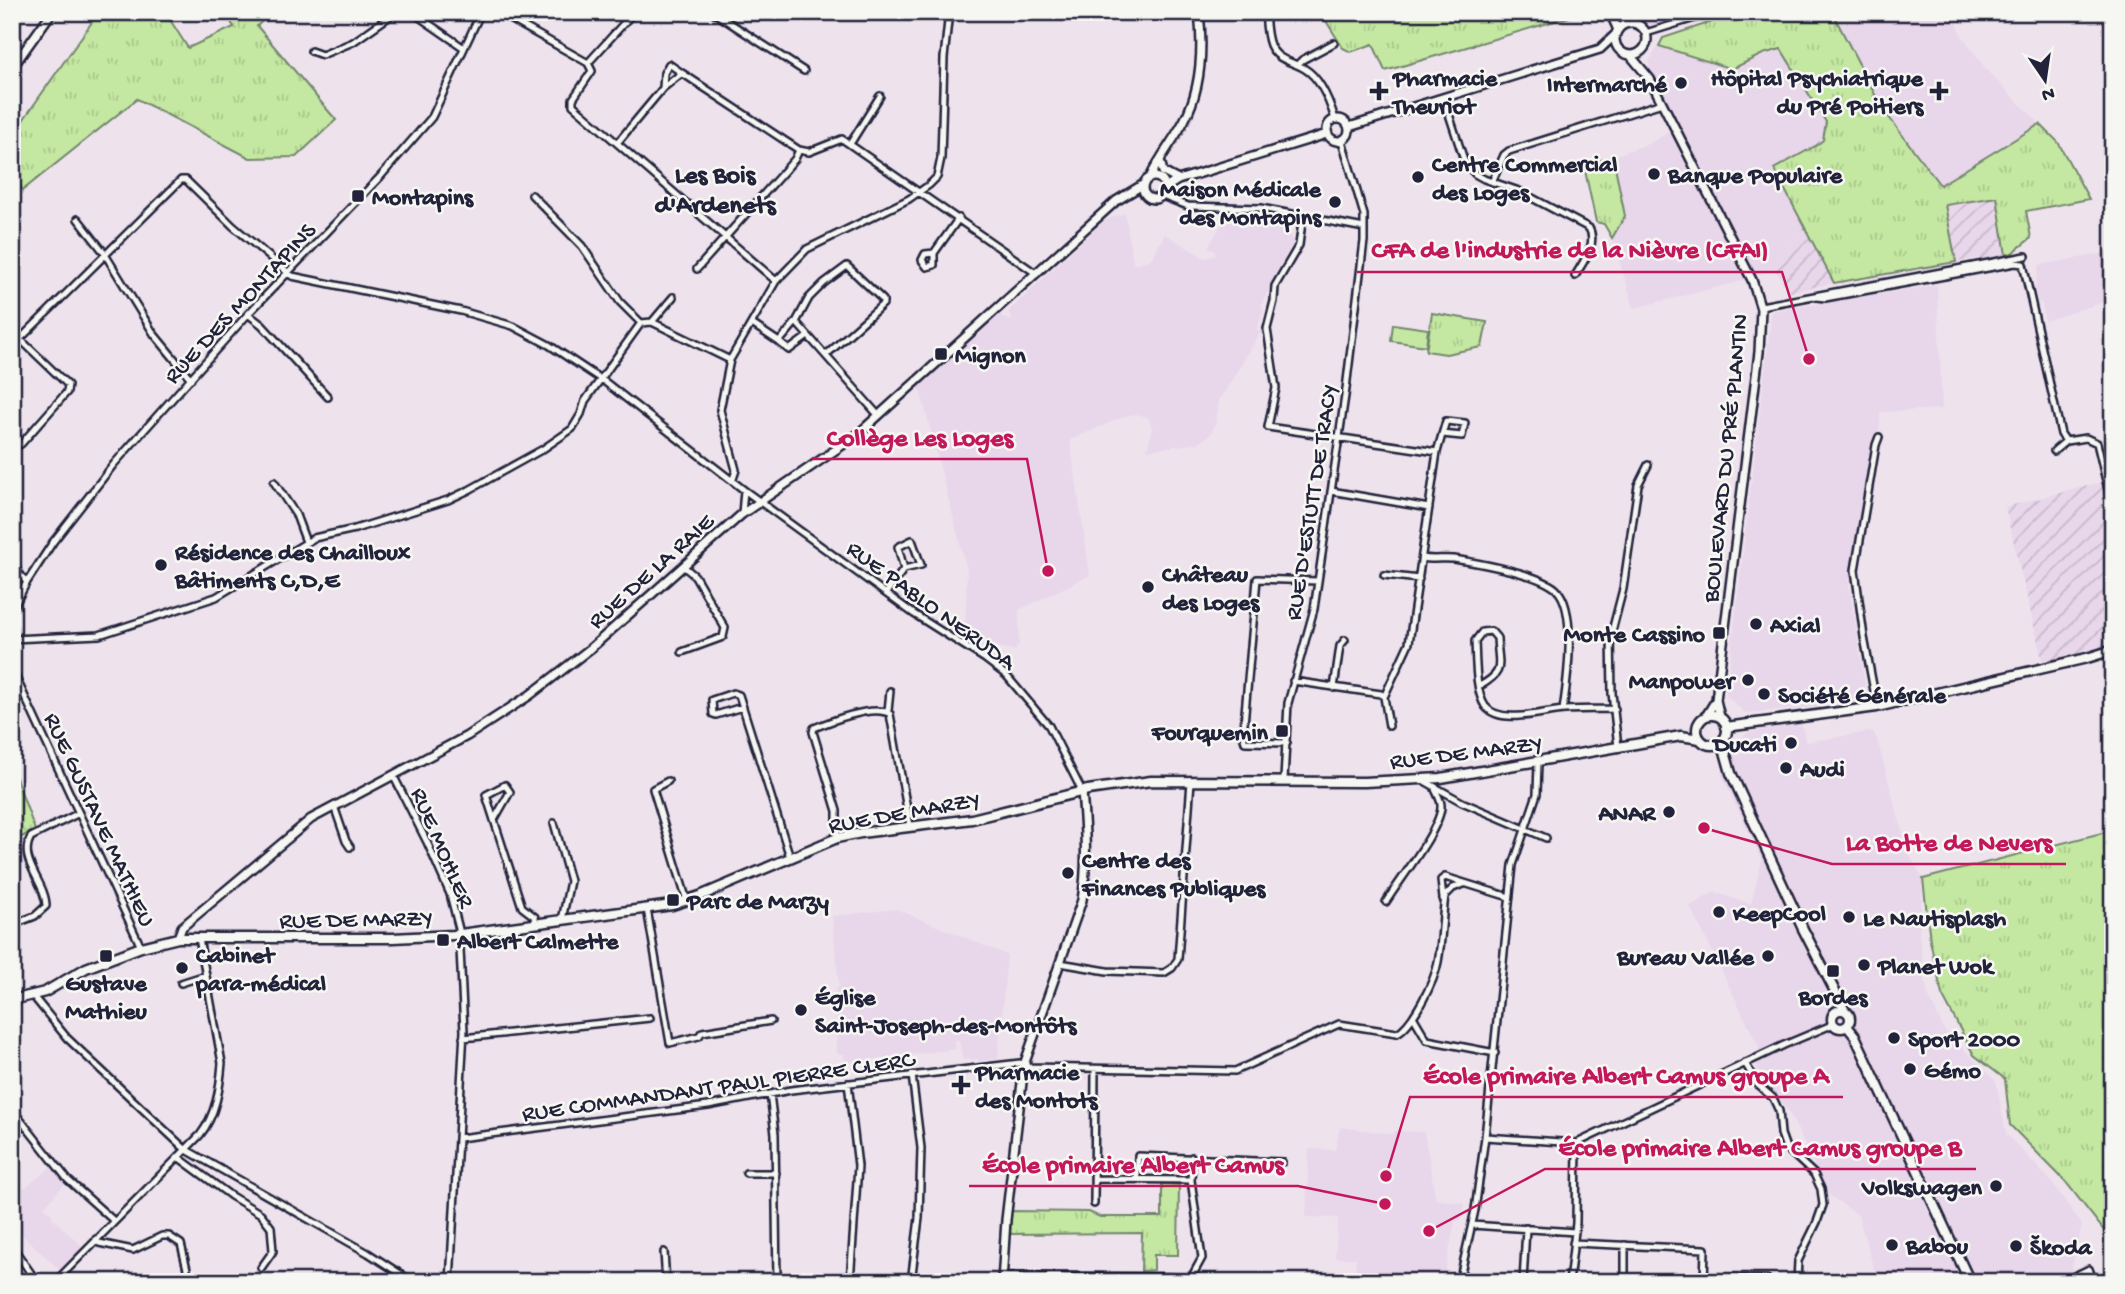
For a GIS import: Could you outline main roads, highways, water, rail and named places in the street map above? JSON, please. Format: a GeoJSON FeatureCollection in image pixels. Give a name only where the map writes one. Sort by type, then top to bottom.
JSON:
{"type":"FeatureCollection","features":[{"type":"Feature","properties":{"kind":"main road"},"geometry":{"type":"LineString","coordinates":[[1726,727],[1877,707],[2076,661],[2113,648]]}},
{"type":"Feature","properties":{"kind":"main road"},"geometry":{"type":"LineString","coordinates":[[1731,773],[1711,745],[1700,739],[1697,727],[1706,716],[1720,717],[1726,727],[1722,741],[1731,773],[1836,996],[1849,1013],[1851,1018],[1847,1026],[1839,1028],[1832,1018],[1836,996]]}},
{"type":"Feature","properties":{"kind":"main road","name":"RUE DE MARZY"},"geometry":{"type":"LineString","coordinates":[[12,1000],[46,992],[86,968],[141,947],[178,938],[393,938],[459,934],[647,909],[687,901],[836,838],[972,819],[1082,791],[1151,781],[1364,782],[1479,773],[1681,736],[1697,727]]}},
{"type":"Feature","properties":{"kind":"main road","name":"RUE DE MARZY"},"geometry":{"type":"LineString","coordinates":[[1681,736],[1700,739]]}},
{"type":"Feature","properties":{"kind":"main road"},"geometry":{"type":"LineString","coordinates":[[1711,745],[1722,741]]}},
{"type":"Feature","properties":{"kind":"main road"},"geometry":{"type":"LineString","coordinates":[[1834,1013],[1844,1009]]}},
{"type":"Feature","properties":{"kind":"main road"},"geometry":{"type":"LineString","coordinates":[[1847,1026],[1855,1037],[1970,1282]]}},
{"type":"Feature","properties":{"kind":"place","name":"Intermarché"},"geometry":{"type":"Point","coordinates":[1681,83]}},
{"type":"Feature","properties":{"kind":"place","name":"Pharmacie Theuriot"},"geometry":{"type":"Point","coordinates":[1379,91]}},
{"type":"Feature","properties":{"kind":"place","name":"Hôpital Psychiatrique du Pré Poitiers"},"geometry":{"type":"Point","coordinates":[1939,91]}},
{"type":"Feature","properties":{"kind":"place","name":"Banque Populaire"},"geometry":{"type":"Point","coordinates":[1654,174]}},
{"type":"Feature","properties":{"kind":"place","name":"Centre Commercial des Loges"},"geometry":{"type":"Point","coordinates":[1418,177]}},
{"type":"Feature","properties":{"kind":"place","name":"Montapins"},"geometry":{"type":"Point","coordinates":[358,196]}},
{"type":"Feature","properties":{"kind":"place","name":"Maison Médicale des Montapins"},"geometry":{"type":"Point","coordinates":[1335,202]}},
{"type":"Feature","properties":{"kind":"place","name":"Mignon"},"geometry":{"type":"Point","coordinates":[941,354]}},
{"type":"Feature","properties":{"kind":"place","name":"CFA de l'industrie de la Nièvre (CFAI)"},"geometry":{"type":"Point","coordinates":[1809,359]}},
{"type":"Feature","properties":{"kind":"place","name":"Résidence des Chailloux Bâtiments C,D,E"},"geometry":{"type":"Point","coordinates":[161,565]}},
{"type":"Feature","properties":{"kind":"place","name":"Collège Les Loges"},"geometry":{"type":"Point","coordinates":[1048,571]}},
{"type":"Feature","properties":{"kind":"place","name":"Château des Loges"},"geometry":{"type":"Point","coordinates":[1148,587]}},
{"type":"Feature","properties":{"kind":"place","name":"Axial"},"geometry":{"type":"Point","coordinates":[1756,624]}},
{"type":"Feature","properties":{"kind":"place","name":"Monte Cassino"},"geometry":{"type":"Point","coordinates":[1719,633]}},
{"type":"Feature","properties":{"kind":"place","name":"Manpower"},"geometry":{"type":"Point","coordinates":[1748,680]}},
{"type":"Feature","properties":{"kind":"place","name":"Société Générale"},"geometry":{"type":"Point","coordinates":[1764,694]}},
{"type":"Feature","properties":{"kind":"place","name":"Fourquemin"},"geometry":{"type":"Point","coordinates":[1282,731]}},
{"type":"Feature","properties":{"kind":"place","name":"Ducati"},"geometry":{"type":"Point","coordinates":[1791,743]}},
{"type":"Feature","properties":{"kind":"place","name":"Audi"},"geometry":{"type":"Point","coordinates":[1786,768]}},
{"type":"Feature","properties":{"kind":"place","name":"ANAR"},"geometry":{"type":"Point","coordinates":[1669,812]}},
{"type":"Feature","properties":{"kind":"place","name":"La Botte de Nevers"},"geometry":{"type":"Point","coordinates":[1704,828]}},
{"type":"Feature","properties":{"kind":"place","name":"Centre des Finances Publiques"},"geometry":{"type":"Point","coordinates":[1068,873]}},
{"type":"Feature","properties":{"kind":"place","name":"Parc de Marzy"},"geometry":{"type":"Point","coordinates":[673,900]}},
{"type":"Feature","properties":{"kind":"place","name":"KeepCool"},"geometry":{"type":"Point","coordinates":[1719,912]}},
{"type":"Feature","properties":{"kind":"place","name":"Le Nautisplash"},"geometry":{"type":"Point","coordinates":[1849,917]}},
{"type":"Feature","properties":{"kind":"place","name":"Albert Calmette"},"geometry":{"type":"Point","coordinates":[443,940]}},
{"type":"Feature","properties":{"kind":"place","name":"Gustave Mathieu"},"geometry":{"type":"Point","coordinates":[106,956]}},
{"type":"Feature","properties":{"kind":"place","name":"Bureau Vallée"},"geometry":{"type":"Point","coordinates":[1768,956]}},
{"type":"Feature","properties":{"kind":"place","name":"Planet Wok"},"geometry":{"type":"Point","coordinates":[1864,965]}},
{"type":"Feature","properties":{"kind":"place","name":"Cabinet para-médical"},"geometry":{"type":"Point","coordinates":[182,968]}},
{"type":"Feature","properties":{"kind":"place","name":"Bordes"},"geometry":{"type":"Point","coordinates":[1833,971]}},
{"type":"Feature","properties":{"kind":"place","name":"Église Saint-Joseph-des-Montôts"},"geometry":{"type":"Point","coordinates":[801,1010]}},
{"type":"Feature","properties":{"kind":"place","name":"Sport 2000"},"geometry":{"type":"Point","coordinates":[1894,1038]}},
{"type":"Feature","properties":{"kind":"place","name":"Gémo"},"geometry":{"type":"Point","coordinates":[1910,1069]}},
{"type":"Feature","properties":{"kind":"place","name":"Pharmacie des Montots"},"geometry":{"type":"Point","coordinates":[961,1085]}},
{"type":"Feature","properties":{"kind":"place","name":"École primaire Albert Camus groupe A"},"geometry":{"type":"Point","coordinates":[1386,1176]}},
{"type":"Feature","properties":{"kind":"place","name":"Volkswagen"},"geometry":{"type":"Point","coordinates":[1996,1186]}},
{"type":"Feature","properties":{"kind":"place","name":"École primaire Albert Camus"},"geometry":{"type":"Point","coordinates":[1385,1204]}},
{"type":"Feature","properties":{"kind":"place","name":"École primaire Albert Camus groupe B"},"geometry":{"type":"Point","coordinates":[1429,1231]}},
{"type":"Feature","properties":{"kind":"place","name":"Babou"},"geometry":{"type":"Point","coordinates":[1892,1245]}},
{"type":"Feature","properties":{"kind":"place","name":"Škoda"},"geometry":{"type":"Point","coordinates":[2016,1246]}},
{"type":"Feature","properties":{"kind":"district","name":"Les Bois d'Ardenets"},"geometry":{"type":"Point","coordinates":[715,188]}}]}
